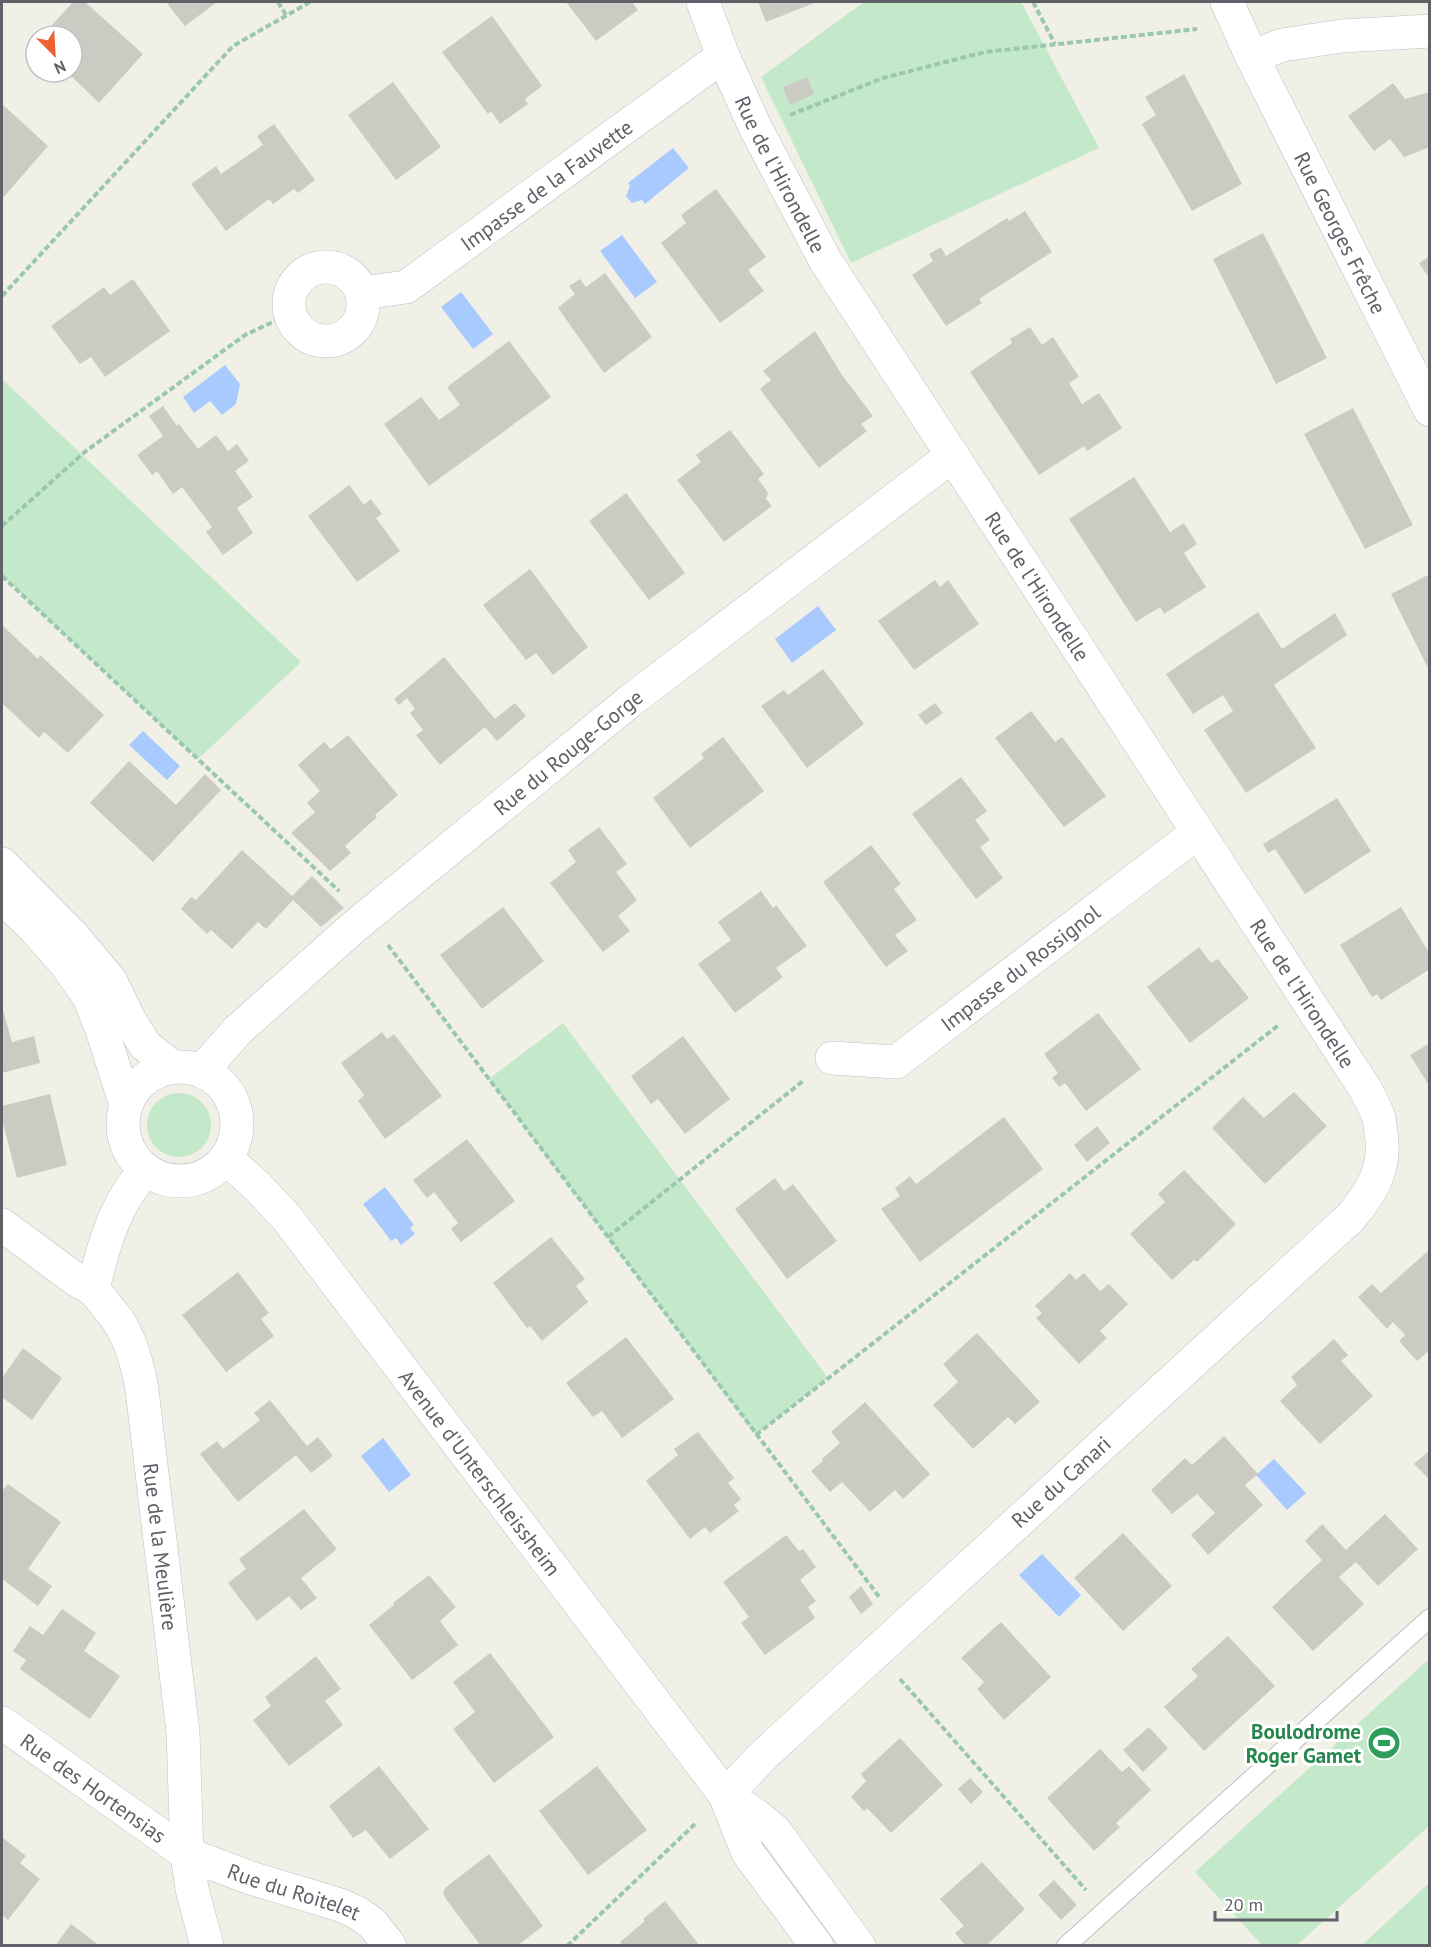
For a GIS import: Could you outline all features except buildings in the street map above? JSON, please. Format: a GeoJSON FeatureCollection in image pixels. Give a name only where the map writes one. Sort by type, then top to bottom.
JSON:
{"type":"FeatureCollection","features":[{"type":"Feature","properties":{"kind":"street","name":"Rue de l'Hirondelle"},"geometry":{"type":"LineString","coordinates":[[703,2],[723,56],[756,129],[825,260],[1366,1090],[1379,1117],[1382,1160]]}},
{"type":"Feature","properties":{"kind":"street","name":"Rue Georges Frêche"},"geometry":{"type":"LineString","coordinates":[[1227,2],[1252,57],[1430,410]]}},
{"type":"Feature","properties":{"kind":"street"},"geometry":{"type":"LineString","coordinates":[[1252,57],[1282,45],[1342,36],[1430,31]]}},
{"type":"Feature","properties":{"kind":"street","name":"Impasse de la Fauvette"},"geometry":{"type":"LineString","coordinates":[[362,293],[406,287],[723,56]]}},
{"type":"Feature","properties":{"kind":"street"},"geometry":{"type":"LineString","coordinates":[[327,266],[349,274],[357,282],[362,293],[363,306],[359,319],[353,330],[342,337],[316,340],[305,335],[296,326],[290,314],[288,303],[290,291],[296,281],[315,268],[327,266]]}},
{"type":"Feature","properties":{"kind":"street","name":"Rue du Rouge-Gorge"},"geometry":{"type":"LineString","coordinates":[[187,1069],[238,1030],[367,916],[630,701],[953,455]]}},
{"type":"Feature","properties":{"kind":"street","name":"Impasse du Rossignol"},"geometry":{"type":"LineString","coordinates":[[832,1058],[896,1062],[1197,833]]}},
{"type":"Feature","properties":{"kind":"street"},"geometry":{"type":"LineString","coordinates":[[2,864],[74,937],[110,980],[145,1045],[187,1069],[219,1081],[231,1097],[237,1115],[237,1131],[234,1145],[226,1158],[207,1175],[193,1180],[178,1181],[162,1178],[146,1170],[133,1157],[125,1141],[122,1122],[126,1105],[144,1080],[162,1069],[187,1069]]}},
{"type":"Feature","properties":{"kind":"street"},"geometry":{"type":"LineString","coordinates":[[2,897],[34,928],[89,997],[126,1105]]}},
{"type":"Feature","properties":{"kind":"street","name":"Avenue d'Unterschleissheim"},"geometry":{"type":"LineString","coordinates":[[226,1158],[287,1218],[725,1795],[748,1853],[817,1946]]}},
{"type":"Feature","properties":{"kind":"street","name":"Rue du Canari"},"geometry":{"type":"LineString","coordinates":[[725,1795],[772,1747],[1351,1217],[1372,1189],[1382,1160]]}},
{"type":"Feature","properties":{"kind":"street"},"geometry":{"type":"LineString","coordinates":[[93,1289],[101,1253],[114,1221],[135,1182],[146,1170]]}},
{"type":"Feature","properties":{"kind":"street","name":"Rue de la Meulière"},"geometry":{"type":"LineString","coordinates":[[2,1225],[78,1281],[93,1289],[117,1319],[128,1339],[137,1364],[183,1732],[187,1854],[192,1889],[207,1946]]}},
{"type":"Feature","properties":{"kind":"street","name":"Rue des Hortensias"},"geometry":{"type":"LineString","coordinates":[[2,1723],[187,1854]]}},
{"type":"Feature","properties":{"kind":"street","name":"Avenue d'Unterschleissheim"},"geometry":{"type":"LineString","coordinates":[[725,1795],[756,1815],[775,1831],[859,1946]]}},
{"type":"Feature","properties":{"kind":"street","name":"Rue du Roitelet"},"geometry":{"type":"LineString","coordinates":[[187,1854],[251,1878],[358,1913],[373,1924],[390,1946]]}},
{"type":"Feature","properties":{"kind":"lane"},"geometry":{"type":"LineString","coordinates":[[1066,1946],[1430,1618]]}},
{"type":"Feature","properties":{"kind":"path"},"geometry":{"type":"LineString","coordinates":[[278,2],[286,15]]}},
{"type":"Feature","properties":{"kind":"path"},"geometry":{"type":"LineString","coordinates":[[2,296],[233,46],[310,2]]}},
{"type":"Feature","properties":{"kind":"path"},"geometry":{"type":"LineString","coordinates":[[1033,2],[1055,44]]}},
{"type":"Feature","properties":{"kind":"path"},"geometry":{"type":"LineString","coordinates":[[756,129],[883,78],[985,52],[1207,28]]}},
{"type":"Feature","properties":{"kind":"path"},"geometry":{"type":"LineString","coordinates":[[2,526],[86,451],[105,437],[244,335],[290,314]]}},
{"type":"Feature","properties":{"kind":"path"},"geometry":{"type":"LineString","coordinates":[[2,576],[367,916],[903,1628]]}},
{"type":"Feature","properties":{"kind":"path"},"geometry":{"type":"LineString","coordinates":[[756,1435],[1308,1002]]}},
{"type":"Feature","properties":{"kind":"path"},"geometry":{"type":"LineString","coordinates":[[608,1237],[832,1058]]}},
{"type":"Feature","properties":{"kind":"path"},"geometry":{"type":"LineString","coordinates":[[876,1652],[1105,1911]]}},
{"type":"Feature","properties":{"kind":"path"},"geometry":{"type":"LineString","coordinates":[[567,1946],[725,1795]]}},
{"type":"Feature","properties":{"kind":"green space"},"geometry":{"type":"Polygon","coordinates":[[[864,2],[1021,2],[1099,148],[851,263],[761,77],[864,2]]]}},
{"type":"Feature","properties":{"kind":"green space"},"geometry":{"type":"Polygon","coordinates":[[[2,379],[301,662],[198,759],[2,576],[2,379]]]}},
{"type":"Feature","properties":{"kind":"green space"},"geometry":{"type":"Polygon","coordinates":[[[563,1023],[828,1378],[756,1435],[489,1079],[563,1023]]]}},
{"type":"Feature","properties":{"kind":"green space"},"geometry":{"type":"Polygon","coordinates":[[[179,1093],[191,1095],[202,1102],[209,1113],[211,1125],[209,1137],[202,1148],[191,1155],[179,1157],[167,1155],[156,1148],[149,1137],[147,1125],[149,1113],[156,1102],[167,1095],[179,1093]]]}},
{"type":"Feature","properties":{"kind":"green space","name":"Boulodrome Roger Gamet"},"geometry":{"type":"Polygon","coordinates":[[[1429,1659],[1429,1826],[1297,1945],[1262,1945],[1195,1872],[1429,1659]]]}},
{"type":"Feature","properties":{"kind":"green space"},"geometry":{"type":"Polygon","coordinates":[[[1429,1883],[1429,1945],[1362,1945],[1429,1883]]]}},
{"type":"Feature","properties":{"kind":"water"},"geometry":{"type":"Polygon","coordinates":[[[673,148],[689,168],[645,204],[642,200],[632,203],[626,196],[630,186],[628,183],[673,148]]]}},
{"type":"Feature","properties":{"kind":"water"},"geometry":{"type":"Polygon","coordinates":[[[622,235],[657,282],[635,298],[600,251],[622,235]]]}},
{"type":"Feature","properties":{"kind":"water"},"geometry":{"type":"Polygon","coordinates":[[[461,292],[493,334],[473,349],[441,307],[461,292]]]}},
{"type":"Feature","properties":{"kind":"water"},"geometry":{"type":"Polygon","coordinates":[[[225,365],[240,384],[236,404],[222,415],[210,401],[194,413],[183,397],[225,365]]]}},
{"type":"Feature","properties":{"kind":"water"},"geometry":{"type":"Polygon","coordinates":[[[818,606],[836,630],[792,663],[775,639],[818,606]]]}},
{"type":"Feature","properties":{"kind":"water"},"geometry":{"type":"Polygon","coordinates":[[[143,731],[180,766],[167,780],[129,745],[143,731]]]}},
{"type":"Feature","properties":{"kind":"water"},"geometry":{"type":"Polygon","coordinates":[[[385,1187],[414,1225],[410,1228],[415,1234],[401,1245],[396,1238],[391,1241],[363,1204],[385,1187]]]}},
{"type":"Feature","properties":{"kind":"water"},"geometry":{"type":"Polygon","coordinates":[[[383,1438],[411,1475],[389,1492],[361,1456],[383,1438]]]}},
{"type":"Feature","properties":{"kind":"water"},"geometry":{"type":"Polygon","coordinates":[[[1274,1459],[1306,1493],[1287,1510],[1256,1475],[1274,1459]]]}},
{"type":"Feature","properties":{"kind":"water"},"geometry":{"type":"Polygon","coordinates":[[[1042,1554],[1081,1595],[1059,1617],[1019,1575],[1042,1554]]]}},
{"type":"Feature","properties":{"kind":"place","name":"Boulodrome Roger Gamet"},"geometry":{"type":"Point","coordinates":[1384,1743]}}]}
